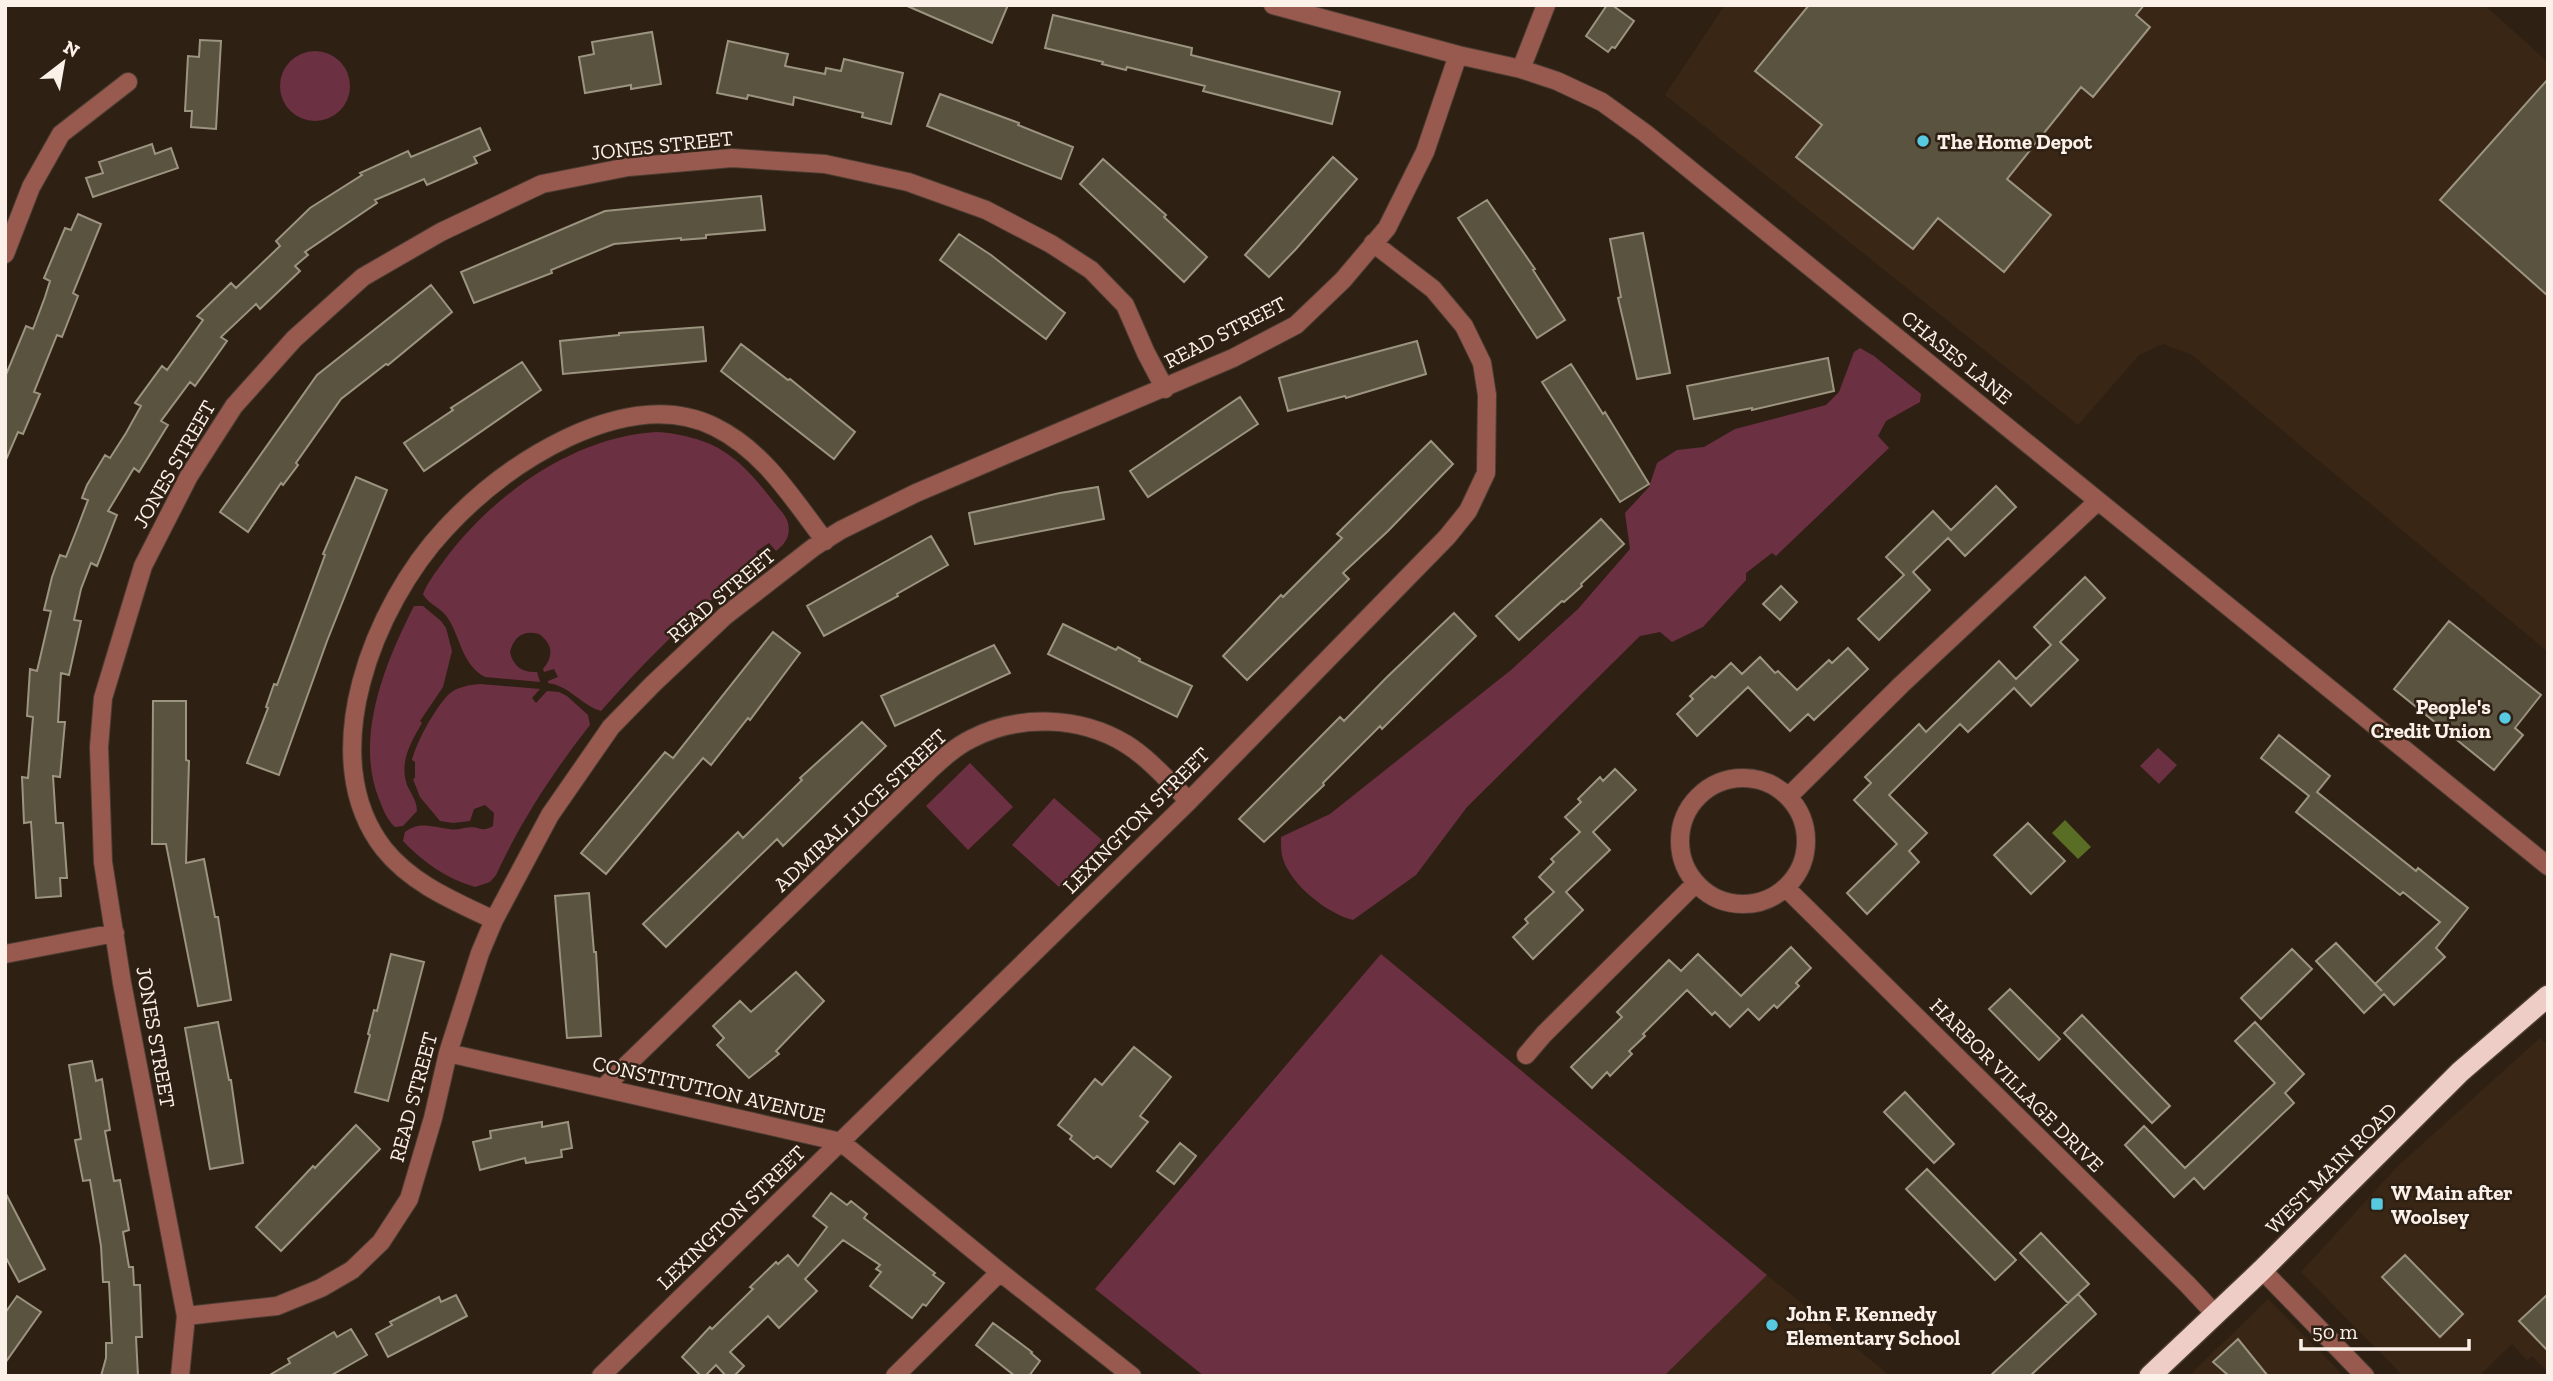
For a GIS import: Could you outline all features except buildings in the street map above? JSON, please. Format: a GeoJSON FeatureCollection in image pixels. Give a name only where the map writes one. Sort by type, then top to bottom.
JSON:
{"type":"FeatureCollection","features":[{"type":"Feature","properties":{"kind":"highway","name":"WEST MAIN ROAD"},"geometry":{"type":"LineString","coordinates":[[2150,1376],[2262,1270],[2460,1072],[2548,996]]}},
{"type":"Feature","properties":{"kind":"street","name":"CHASES LANE"},"geometry":{"type":"LineString","coordinates":[[1273,5],[1458,55],[1521,69],[1558,81],[1602,102],[1645,134],[2548,866]]}},
{"type":"Feature","properties":{"kind":"street"},"geometry":{"type":"LineString","coordinates":[[1521,69],[1546,5]]}},
{"type":"Feature","properties":{"kind":"street","name":"READ STREET"},"geometry":{"type":"LineString","coordinates":[[186,1316],[277,1306],[321,1288],[352,1270],[381,1242],[409,1199],[433,1118],[448,1053],[480,953],[494,920],[550,815],[611,727],[725,616],[825,541],[916,493],[1165,389],[1296,325],[1343,280],[1387,228],[1425,152],[1458,55]]}},
{"type":"Feature","properties":{"kind":"street"},"geometry":{"type":"LineString","coordinates":[[5,254],[31,187],[61,134],[128,82]]}},
{"type":"Feature","properties":{"kind":"street","name":"JONES STREET"},"geometry":{"type":"LineString","coordinates":[[180,1376],[186,1316],[122,983],[103,862],[100,735],[103,698],[142,566],[189,476],[234,406],[294,339],[363,277],[441,232],[542,184],[628,167],[732,158],[825,164],[908,182],[986,210],[1051,244],[1091,270],[1125,304],[1165,389]]}},
{"type":"Feature","properties":{"kind":"street","name":"LEXINGTON STREET"},"geometry":{"type":"LineString","coordinates":[[601,1376],[1189,801],[1447,537],[1471,505],[1486,473],[1487,395],[1482,363],[1464,326],[1433,289],[1373,243]]}},
{"type":"Feature","properties":{"kind":"street"},"geometry":{"type":"LineString","coordinates":[[494,920],[445,897],[412,877],[396,862],[366,820],[352,771],[351,748],[355,713],[363,678],[382,626],[418,563],[443,531],[473,501],[538,452],[611,420],[640,414],[663,414],[693,419],[715,427],[753,453],[778,478],[825,541]]}},
{"type":"Feature","properties":{"kind":"street"},"geometry":{"type":"LineString","coordinates":[[1788,797],[1901,685],[2098,501]]}},
{"type":"Feature","properties":{"kind":"street","name":"ADMIRAL LUCE STREET"},"geometry":{"type":"LineString","coordinates":[[603,1088],[929,771],[948,753],[971,739],[1016,723],[1040,721],[1091,729],[1127,744],[1189,801]]}},
{"type":"Feature","properties":{"kind":"street"},"geometry":{"type":"LineString","coordinates":[[1749,778],[1776,787],[1788,797],[1803,821],[1806,850],[1796,877],[1786,888],[1772,898],[1740,905],[1723,902],[1708,895],[1695,884],[1686,871],[1679,840],[1681,824],[1696,797],[1720,782],[1749,778]]}},
{"type":"Feature","properties":{"kind":"street"},"geometry":{"type":"LineString","coordinates":[[1526,1055],[1695,884]]}},
{"type":"Feature","properties":{"kind":"street","name":"HARBOR VILLAGE DRIVE"},"geometry":{"type":"LineString","coordinates":[[1786,888],[2215,1314]]}},
{"type":"Feature","properties":{"kind":"street"},"geometry":{"type":"LineString","coordinates":[[5,954],[115,933]]}},
{"type":"Feature","properties":{"kind":"street","name":"CONSTITUTION AVENUE"},"geometry":{"type":"LineString","coordinates":[[448,1053],[841,1142],[1132,1376]]}},
{"type":"Feature","properties":{"kind":"street"},"geometry":{"type":"LineString","coordinates":[[2262,1270],[2365,1376]]}},
{"type":"Feature","properties":{"kind":"street"},"geometry":{"type":"LineString","coordinates":[[895,1376],[1000,1272]]}},
{"type":"Feature","properties":{"kind":"shaded area"},"geometry":{"type":"Polygon","coordinates":[[[1725,5],[2484,5],[2548,62],[2548,652],[2192,355],[2163,344],[2139,355],[2078,425],[1665,95],[1725,5]]]}},
{"type":"Feature","properties":{"kind":"shaded area"},"geometry":{"type":"Polygon","coordinates":[[[308,51],[322,51],[335,57],[344,66],[350,86],[348,99],[340,111],[322,121],[308,121],[295,115],[286,106],[280,93],[280,79],[286,66],[295,57],[308,51]]]}},
{"type":"Feature","properties":{"kind":"shaded area"},"geometry":{"type":"Polygon","coordinates":[[[1860,348],[1921,394],[1920,402],[1886,421],[1878,436],[1889,448],[1776,556],[1772,553],[1746,573],[1746,580],[1703,627],[1672,642],[1660,632],[1640,636],[1467,807],[1416,875],[1353,920],[1333,912],[1302,888],[1287,869],[1281,851],[1281,837],[1330,814],[1511,670],[1578,609],[1630,549],[1625,513],[1649,487],[1657,463],[1677,450],[1704,447],[1735,429],[1826,405],[1839,392],[1854,352],[1860,348]]]}},
{"type":"Feature","properties":{"kind":"shaded area"},"geometry":{"type":"Polygon","coordinates":[[[657,432],[704,442],[737,461],[786,517],[789,532],[785,542],[776,551],[769,543],[756,552],[762,560],[718,594],[677,631],[601,711],[587,705],[563,688],[548,683],[558,677],[554,669],[544,672],[550,650],[539,634],[520,636],[510,652],[519,668],[537,672],[540,682],[485,677],[477,672],[466,658],[447,617],[423,594],[443,562],[485,514],[537,474],[565,457],[595,445],[626,436],[657,432]]]}},
{"type":"Feature","properties":{"kind":"shaded area"},"geometry":{"type":"Polygon","coordinates":[[[414,606],[423,606],[441,621],[446,628],[452,651],[443,687],[420,721],[422,723],[405,760],[405,777],[417,811],[403,826],[395,827],[379,799],[372,775],[372,725],[384,675],[414,606]]]}},
{"type":"Feature","properties":{"kind":"shaded area"},"geometry":{"type":"Polygon","coordinates":[[[480,684],[540,689],[532,698],[536,703],[547,691],[559,692],[588,715],[590,725],[538,797],[496,875],[490,882],[475,887],[436,869],[403,841],[405,832],[421,826],[455,830],[493,826],[494,813],[485,805],[474,809],[470,821],[440,821],[420,797],[413,779],[414,752],[437,709],[455,690],[480,684]]]}},
{"type":"Feature","properties":{"kind":"shaded area"},"geometry":{"type":"Polygon","coordinates":[[[2158,748],[2177,765],[2159,784],[2140,766],[2158,748]]]}},
{"type":"Feature","properties":{"kind":"shaded area"},"geometry":{"type":"Polygon","coordinates":[[[970,763],[1013,807],[968,850],[926,806],[970,763]]]}},
{"type":"Feature","properties":{"kind":"shaded area"},"geometry":{"type":"Polygon","coordinates":[[[1054,798],[1102,840],[1059,887],[1012,845],[1054,798]]]}},
{"type":"Feature","properties":{"kind":"shaded area"},"geometry":{"type":"Polygon","coordinates":[[[2065,820],[2091,847],[2078,859],[2052,833],[2065,820]]]}},
{"type":"Feature","properties":{"kind":"shaded area"},"geometry":{"type":"Polygon","coordinates":[[[1381,954],[1767,1275],[1664,1376],[1204,1376],[1095,1289],[1381,954]]]}},
{"type":"Feature","properties":{"kind":"shaded area"},"geometry":{"type":"Polygon","coordinates":[[[2540,1038],[2548,1045],[2548,1372],[2532,1356],[2527,1360],[2512,1344],[2479,1376],[2403,1376],[2301,1272],[2397,1167],[2540,1038]]]}},
{"type":"Feature","properties":{"kind":"shaded area","name":"John F. Kennedy Elementary School"},"geometry":{"type":"Polygon","coordinates":[[[1767,1275],[1890,1376],[1664,1376],[1767,1275]]]}},
{"type":"Feature","properties":{"kind":"shaded area"},"geometry":{"type":"Polygon","coordinates":[[[2268,1299],[2344,1376],[2189,1376],[2268,1299]]]}},
{"type":"Feature","properties":{"kind":"place","name":"The Home Depot"},"geometry":{"type":"Point","coordinates":[1923,141]}},
{"type":"Feature","properties":{"kind":"place","name":"People's Credit Union"},"geometry":{"type":"Point","coordinates":[2505,718]}},
{"type":"Feature","properties":{"kind":"place","name":"W Main after Woolsey"},"geometry":{"type":"Point","coordinates":[2377,1204]}},
{"type":"Feature","properties":{"kind":"place","name":"John F. Kennedy Elementary School"},"geometry":{"type":"Point","coordinates":[1772,1325]}}]}
